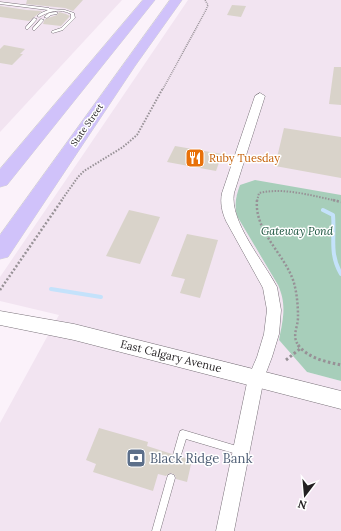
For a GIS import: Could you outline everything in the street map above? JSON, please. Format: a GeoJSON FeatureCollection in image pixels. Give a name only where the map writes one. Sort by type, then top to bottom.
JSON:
{"type":"FeatureCollection","features":[{"type":"Feature","properties":{"kind":"highway"},"geometry":{"type":"LineString","coordinates":[[0,181],[150,0]]}},
{"type":"Feature","properties":{"kind":"highway","name":"State Street"},"geometry":{"type":"LineString","coordinates":[[0,251],[176,0]]}},
{"type":"Feature","properties":{"kind":"street"},"geometry":{"type":"LineString","coordinates":[[225,531],[256,378],[267,354],[274,315],[273,297],[270,288],[230,217],[227,203],[228,192],[260,96]]}},
{"type":"Feature","properties":{"kind":"street","name":"East Calgary Avenue"},"geometry":{"type":"LineString","coordinates":[[0,318],[74,332],[341,400]]}},
{"type":"Feature","properties":{"kind":"lane"},"geometry":{"type":"LineString","coordinates":[[0,3],[69,12],[73,15]]}},
{"type":"Feature","properties":{"kind":"lane"},"geometry":{"type":"LineString","coordinates":[[55,10],[46,11],[30,28],[41,18],[50,14],[73,15]]}},
{"type":"Feature","properties":{"kind":"lane"},"geometry":{"type":"LineString","coordinates":[[53,32],[62,29],[73,18],[73,15]]}},
{"type":"Feature","properties":{"kind":"lane"},"geometry":{"type":"LineString","coordinates":[[177,455],[184,434],[241,451]]}},
{"type":"Feature","properties":{"kind":"lane"},"geometry":{"type":"LineString","coordinates":[[156,531],[171,478]]}},
{"type":"Feature","properties":{"kind":"path"},"geometry":{"type":"LineString","coordinates":[[0,290],[78,177],[87,168],[125,147],[136,134],[206,10],[208,5],[205,0]]}},
{"type":"Feature","properties":{"kind":"path"},"geometry":{"type":"LineString","coordinates":[[341,202],[279,190],[268,190],[259,193],[256,199],[256,209],[263,226],[291,274],[298,319],[294,334],[296,342],[304,352],[325,361],[341,365]]}},
{"type":"Feature","properties":{"kind":"path"},"geometry":{"type":"LineString","coordinates":[[286,360],[301,348]]}},
{"type":"Feature","properties":{"kind":"shaded area"},"geometry":{"type":"Polygon","coordinates":[[[0,0],[122,0],[0,132],[0,0]]]}},
{"type":"Feature","properties":{"kind":"shaded area"},"geometry":{"type":"Polygon","coordinates":[[[188,0],[341,0],[341,195],[236,196],[235,208],[237,216],[283,296],[284,310],[279,340],[307,372],[341,381],[341,531],[0,531],[0,423],[59,315],[0,301],[0,277],[188,0]]]}},
{"type":"Feature","properties":{"kind":"green space","name":"Gateway Pond"},"geometry":{"type":"Polygon","coordinates":[[[255,180],[341,195],[341,381],[307,372],[279,340],[283,312],[283,299],[281,292],[236,212],[237,193],[240,185],[255,180]]]}},
{"type":"Feature","properties":{"kind":"building"},"geometry":{"type":"Polygon","coordinates":[[[27,0],[83,0],[73,11],[65,8],[26,4],[27,0]]]}},
{"type":"Feature","properties":{"kind":"building"},"geometry":{"type":"Polygon","coordinates":[[[232,5],[246,6],[241,17],[227,15],[232,5]]]}},
{"type":"Feature","properties":{"kind":"building"},"geometry":{"type":"Polygon","coordinates":[[[0,6],[42,11],[29,21],[0,17],[0,6]]]}},
{"type":"Feature","properties":{"kind":"building"},"geometry":{"type":"Polygon","coordinates":[[[59,12],[70,16],[61,26],[43,24],[45,19],[57,15],[59,12]]]}},
{"type":"Feature","properties":{"kind":"building"},"geometry":{"type":"Polygon","coordinates":[[[4,45],[25,49],[20,54],[23,54],[12,65],[0,63],[0,49],[4,45]]]}},
{"type":"Feature","properties":{"kind":"building"},"geometry":{"type":"Polygon","coordinates":[[[334,67],[341,67],[341,105],[329,104],[334,67]]]}},
{"type":"Feature","properties":{"kind":"building"},"geometry":{"type":"Polygon","coordinates":[[[284,128],[341,137],[341,178],[275,166],[284,128]]]}},
{"type":"Feature","properties":{"kind":"building","name":"Ruby Tuesday"},"geometry":{"type":"Polygon","coordinates":[[[175,146],[222,154],[216,171],[167,162],[175,146]]]}},
{"type":"Feature","properties":{"kind":"building"},"geometry":{"type":"Polygon","coordinates":[[[129,210],[160,217],[140,264],[106,256],[129,210]]]}},
{"type":"Feature","properties":{"kind":"building"},"geometry":{"type":"Polygon","coordinates":[[[187,234],[218,240],[200,298],[180,293],[185,279],[171,276],[187,234]]]}},
{"type":"Feature","properties":{"kind":"building","name":"Black Ridge Bank"},"geometry":{"type":"Polygon","coordinates":[[[99,428],[148,442],[147,446],[172,454],[174,459],[177,460],[182,457],[192,460],[187,482],[176,479],[175,475],[171,473],[166,476],[158,474],[153,491],[93,472],[96,464],[86,460],[99,428]]]}},
{"type":"Feature","properties":{"kind":"waterway"},"geometry":{"type":"LineString","coordinates":[[323,210],[333,215],[333,245],[335,259],[341,274]]}},
{"type":"Feature","properties":{"kind":"waterway"},"geometry":{"type":"LineString","coordinates":[[51,289],[101,297]]}},
{"type":"Feature","properties":{"kind":"place","name":"Ruby Tuesday"},"geometry":{"type":"Point","coordinates":[195,158]}},
{"type":"Feature","properties":{"kind":"place","name":"Black Ridge Bank"},"geometry":{"type":"Point","coordinates":[136,458]}}]}
